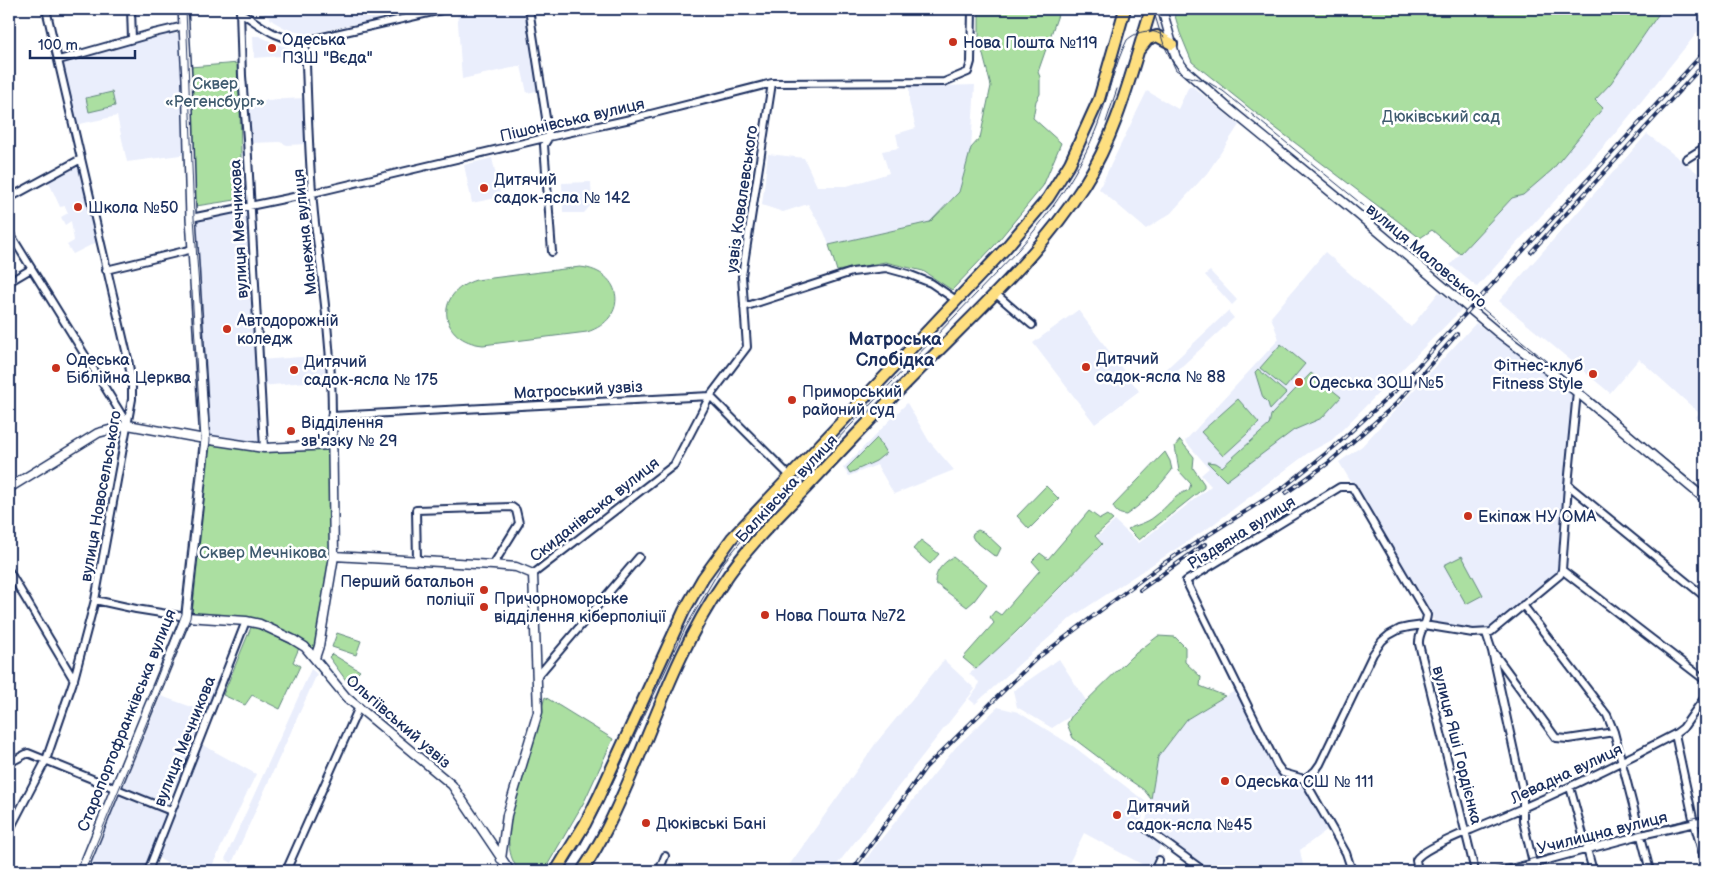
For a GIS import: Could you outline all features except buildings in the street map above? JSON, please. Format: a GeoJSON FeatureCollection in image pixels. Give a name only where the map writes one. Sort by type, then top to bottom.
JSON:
{"type":"FeatureCollection","features":[{"type":"Feature","properties":{"kind":"main road","name":"Старопортофранківська вулиця"},"geometry":{"type":"LineString","coordinates":[[82,871],[186,617],[205,440],[191,218],[183,9]]}},
{"type":"Feature","properties":{"kind":"main road","name":"Балківська вулиця"},"geometry":{"type":"LineString","coordinates":[[556,871],[592,810],[669,642],[694,594],[732,538],[1005,249],[1048,198],[1070,163],[1099,99],[1126,9]]}},
{"type":"Feature","properties":{"kind":"main road","name":"Балківська вулиця"},"geometry":{"type":"LineString","coordinates":[[582,871],[609,825],[689,641],[723,582],[743,555],[777,518],[901,388],[996,294],[1052,232],[1085,183],[1106,143],[1124,102],[1151,9]]}},
{"type":"Feature","properties":{"kind":"main road"},"geometry":{"type":"LineString","coordinates":[[1138,52],[1148,39],[1157,36],[1172,44]]}},
{"type":"Feature","properties":{"kind":"street","name":"вулиця Новосельського"},"geometry":{"type":"LineString","coordinates":[[9,831],[46,760],[74,680],[95,600],[132,399],[132,383],[46,9]]}},
{"type":"Feature","properties":{"kind":"street"},"geometry":{"type":"LineString","coordinates":[[131,9],[132,39]]}},
{"type":"Feature","properties":{"kind":"street"},"geometry":{"type":"LineString","coordinates":[[240,10],[278,36],[289,40],[305,41],[446,9]]}},
{"type":"Feature","properties":{"kind":"street"},"geometry":{"type":"LineString","coordinates":[[529,9],[548,137],[544,145],[552,252]]}},
{"type":"Feature","properties":{"kind":"street","name":"Пішонівська вулиця"},"geometry":{"type":"LineString","coordinates":[[191,218],[313,193],[635,118],[772,83],[944,82],[968,72],[971,62],[972,9]]}},
{"type":"Feature","properties":{"kind":"street","name":"вулиця Маловського"},"geometry":{"type":"LineString","coordinates":[[1162,9],[1176,58],[1182,66],[1226,107],[1354,211],[1496,331],[1577,392],[1705,499]]}},
{"type":"Feature","properties":{"kind":"street","name":"вулиця Мечникова"},"geometry":{"type":"LineString","coordinates":[[240,10],[242,76],[264,448]]}},
{"type":"Feature","properties":{"kind":"street"},"geometry":{"type":"LineString","coordinates":[[59,60],[184,26]]}},
{"type":"Feature","properties":{"kind":"street","name":"Манежна вулиця"},"geometry":{"type":"LineString","coordinates":[[305,41],[313,193],[325,298],[332,386],[334,556],[316,658]]}},
{"type":"Feature","properties":{"kind":"street","name":"узвіз Ковалевського"},"geometry":{"type":"LineString","coordinates":[[710,396],[747,347],[742,276],[772,83]]}},
{"type":"Feature","properties":{"kind":"street"},"geometry":{"type":"LineString","coordinates":[[1686,159],[1705,147]]}},
{"type":"Feature","properties":{"kind":"street"},"geometry":{"type":"LineString","coordinates":[[9,198],[81,159]]}},
{"type":"Feature","properties":{"kind":"street"},"geometry":{"type":"LineString","coordinates":[[9,232],[128,425]]}},
{"type":"Feature","properties":{"kind":"street"},"geometry":{"type":"LineString","coordinates":[[106,270],[193,249]]}},
{"type":"Feature","properties":{"kind":"street"},"geometry":{"type":"LineString","coordinates":[[744,307],[852,272],[886,268],[931,283],[956,300]]}},
{"type":"Feature","properties":{"kind":"street"},"geometry":{"type":"LineString","coordinates":[[9,282],[31,269]]}},
{"type":"Feature","properties":{"kind":"street"},"geometry":{"type":"LineString","coordinates":[[996,294],[1032,325]]}},
{"type":"Feature","properties":{"kind":"street"},"geometry":{"type":"LineString","coordinates":[[1352,871],[1346,853],[1304,779],[1315,771],[1320,764],[1382,641],[1400,629],[1424,625],[1473,633],[1486,633],[1496,629],[1560,575],[1562,570],[1577,392]]}},
{"type":"Feature","properties":{"kind":"street"},"geometry":{"type":"LineString","coordinates":[[710,396],[791,477]]}},
{"type":"Feature","properties":{"kind":"street","name":"Матроський узвіз"},"geometry":{"type":"LineString","coordinates":[[332,416],[710,396]]}},
{"type":"Feature","properties":{"kind":"street","name":"Скиданівська вулиця"},"geometry":{"type":"LineString","coordinates":[[501,859],[507,815],[538,712],[533,574],[674,465],[710,396]]}},
{"type":"Feature","properties":{"kind":"street"},"geometry":{"type":"LineString","coordinates":[[9,488],[98,433],[128,425],[205,440],[264,448],[332,445]]}},
{"type":"Feature","properties":{"kind":"street"},"geometry":{"type":"LineString","coordinates":[[1568,484],[1705,597]]}},
{"type":"Feature","properties":{"kind":"street","name":"Різдвяна вулиця"},"geometry":{"type":"LineString","coordinates":[[1304,779],[1283,773],[1277,765],[1186,582],[1340,487],[1352,487],[1424,609],[1427,618],[1424,625]]}},
{"type":"Feature","properties":{"kind":"street"},"geometry":{"type":"LineString","coordinates":[[418,560],[416,510],[512,508],[516,510],[519,523],[493,565]]}},
{"type":"Feature","properties":{"kind":"street"},"geometry":{"type":"LineString","coordinates":[[334,556],[516,567],[533,574]]}},
{"type":"Feature","properties":{"kind":"street"},"geometry":{"type":"LineString","coordinates":[[537,677],[640,557]]}},
{"type":"Feature","properties":{"kind":"street"},"geometry":{"type":"LineString","coordinates":[[1562,570],[1705,680]]}},
{"type":"Feature","properties":{"kind":"street"},"geometry":{"type":"LineString","coordinates":[[9,571],[74,680]]}},
{"type":"Feature","properties":{"kind":"street"},"geometry":{"type":"LineString","coordinates":[[95,600],[136,610],[186,617]]}},
{"type":"Feature","properties":{"kind":"street"},"geometry":{"type":"LineString","coordinates":[[1524,605],[1607,715],[1614,732],[1650,871]]}},
{"type":"Feature","properties":{"kind":"street","name":"Ольгіївський узвіз"},"geometry":{"type":"LineString","coordinates":[[186,617],[246,621],[260,624],[305,647],[316,658],[346,697],[452,785],[510,871]]}},
{"type":"Feature","properties":{"kind":"street","name":"вулиця Мечникова"},"geometry":{"type":"LineString","coordinates":[[148,871],[246,621]]}},
{"type":"Feature","properties":{"kind":"street","name":"вулиця Яші Гордієнка"},"geometry":{"type":"LineString","coordinates":[[1424,625],[1419,634],[1419,644],[1475,871]]}},
{"type":"Feature","properties":{"kind":"street"},"geometry":{"type":"LineString","coordinates":[[1486,633],[1492,651],[1523,792],[1523,821],[1534,868]]}},
{"type":"Feature","properties":{"kind":"street"},"geometry":{"type":"LineString","coordinates":[[1492,651],[1556,738],[1568,739],[1614,732]]}},
{"type":"Feature","properties":{"kind":"street","name":"Левадна вулиця"},"geometry":{"type":"LineString","coordinates":[[1418,871],[1416,860],[1423,853],[1570,787],[1674,734],[1682,728],[1705,697]]}},
{"type":"Feature","properties":{"kind":"street"},"geometry":{"type":"LineString","coordinates":[[286,871],[359,707]]}},
{"type":"Feature","properties":{"kind":"street"},"geometry":{"type":"LineString","coordinates":[[1674,734],[1694,823],[1705,862]]}},
{"type":"Feature","properties":{"kind":"street"},"geometry":{"type":"LineString","coordinates":[[9,763],[28,753],[171,811]]}},
{"type":"Feature","properties":{"kind":"street"},"geometry":{"type":"LineString","coordinates":[[1570,787],[1593,871]]}},
{"type":"Feature","properties":{"kind":"street","name":"Училищна вулиця"},"geometry":{"type":"LineString","coordinates":[[1506,871],[1534,868],[1641,835],[1705,821]]}},
{"type":"Feature","properties":{"kind":"street"},"geometry":{"type":"LineString","coordinates":[[1144,828],[1204,871]]}},
{"type":"Feature","properties":{"kind":"street"},"geometry":{"type":"LineString","coordinates":[[659,871],[665,856]]}},
{"type":"Feature","properties":{"kind":"street"},"geometry":{"type":"LineString","coordinates":[[1154,871],[1159,860]]}},
{"type":"Feature","properties":{"kind":"shaded area"},"geometry":{"type":"Polygon","coordinates":[[[259,9],[423,9],[304,34],[274,22],[259,9]]]}},
{"type":"Feature","properties":{"kind":"shaded area"},"geometry":{"type":"Polygon","coordinates":[[[457,9],[528,9],[541,90],[527,93],[521,66],[462,79],[457,9]]]}},
{"type":"Feature","properties":{"kind":"shaded area"},"geometry":{"type":"Polygon","coordinates":[[[1662,9],[1705,9],[1705,23],[1614,135],[1477,287],[1450,265],[1512,198],[1523,195],[1602,108],[1595,101],[1611,83],[1662,9]]]}},
{"type":"Feature","properties":{"kind":"shaded area"},"geometry":{"type":"Polygon","coordinates":[[[153,33],[184,34],[188,154],[127,162],[117,116],[75,125],[60,61],[153,33]]]}},
{"type":"Feature","properties":{"kind":"shaded area","name":"Одеська ПЗШ \"Вєда\""},"geometry":{"type":"Polygon","coordinates":[[[253,36],[259,36],[276,44],[295,49],[295,55],[254,58],[253,36]]]}},
{"type":"Feature","properties":{"kind":"shaded area"},"geometry":{"type":"Polygon","coordinates":[[[975,85],[971,148],[959,192],[930,222],[829,245],[808,204],[783,212],[762,205],[768,154],[804,158],[817,186],[847,186],[889,173],[882,151],[899,148],[896,134],[916,128],[909,102],[909,87],[975,85]]]}},
{"type":"Feature","properties":{"kind":"shaded area"},"geometry":{"type":"Polygon","coordinates":[[[1189,86],[1192,86],[1239,125],[1208,172],[1171,213],[1146,229],[1099,189],[1147,91],[1178,109],[1189,86]]]}},
{"type":"Feature","properties":{"kind":"shaded area"},"geometry":{"type":"Polygon","coordinates":[[[304,98],[306,144],[287,145],[280,142],[248,143],[246,101],[304,98]]]}},
{"type":"Feature","properties":{"kind":"shaded area"},"geometry":{"type":"Polygon","coordinates":[[[1647,134],[1699,174],[1705,166],[1705,425],[1696,417],[1699,413],[1639,359],[1610,393],[1499,301],[1647,134]]]}},
{"type":"Feature","properties":{"kind":"shaded area","name":"Дитячий садок-ясла № 142"},"geometry":{"type":"Polygon","coordinates":[[[492,158],[501,197],[472,203],[464,165],[492,158]]]}},
{"type":"Feature","properties":{"kind":"shaded area","name":"Школа №50"},"geometry":{"type":"Polygon","coordinates":[[[81,160],[99,241],[73,254],[67,245],[74,241],[71,221],[65,225],[61,217],[68,213],[65,206],[60,207],[47,178],[81,160]]]}},
{"type":"Feature","properties":{"kind":"shaded area"},"geometry":{"type":"Polygon","coordinates":[[[591,182],[592,204],[584,213],[563,213],[562,183],[591,182]]]}},
{"type":"Feature","properties":{"kind":"shaded area","name":"Автодорожній коледж"},"geometry":{"type":"Polygon","coordinates":[[[250,207],[263,447],[205,439],[192,219],[250,207]]]}},
{"type":"Feature","properties":{"kind":"shaded area"},"geometry":{"type":"Polygon","coordinates":[[[1325,252],[1411,327],[1439,292],[1462,309],[1332,440],[1308,453],[1211,526],[1072,617],[975,704],[969,699],[977,689],[979,682],[969,674],[1017,633],[1103,544],[1097,537],[1115,521],[1139,543],[1211,486],[1201,475],[1209,468],[1185,441],[1279,339],[1271,317],[1325,252]]]}},
{"type":"Feature","properties":{"kind":"shaded area"},"geometry":{"type":"Polygon","coordinates":[[[1210,271],[1237,300],[1232,305],[1205,275],[1210,271]]]}},
{"type":"Feature","properties":{"kind":"shaded area","name":"Дитячий садок-ясла № 88"},"geometry":{"type":"Polygon","coordinates":[[[1078,310],[1139,391],[1095,424],[1033,343],[1078,310]]]}},
{"type":"Feature","properties":{"kind":"shaded area"},"geometry":{"type":"Polygon","coordinates":[[[1228,311],[1234,318],[1168,379],[1163,372],[1228,311]]]}},
{"type":"Feature","properties":{"kind":"shaded area","name":"Екіпаж НУ ОМА"},"geometry":{"type":"Polygon","coordinates":[[[1476,323],[1574,394],[1560,570],[1558,574],[1491,629],[1438,627],[1339,462],[1362,446],[1476,323]]]}},
{"type":"Feature","properties":{"kind":"shaded area","name":"Дитячий садок-ясла № 175"},"geometry":{"type":"Polygon","coordinates":[[[328,355],[328,381],[261,386],[260,360],[328,355]]]}},
{"type":"Feature","properties":{"kind":"shaded area"},"geometry":{"type":"Polygon","coordinates":[[[907,403],[929,441],[954,470],[894,494],[877,465],[849,476],[843,468],[907,403]]]}},
{"type":"Feature","properties":{"kind":"shaded area"},"geometry":{"type":"Polygon","coordinates":[[[1059,659],[1087,702],[1052,728],[1017,707],[1013,691],[1059,659]]]}},
{"type":"Feature","properties":{"kind":"shaded area"},"geometry":{"type":"Polygon","coordinates":[[[944,660],[975,689],[832,871],[785,871],[876,743],[944,660]]]}},
{"type":"Feature","properties":{"kind":"shaded area"},"geometry":{"type":"Polygon","coordinates":[[[311,669],[317,674],[232,863],[225,859],[311,669]]]}},
{"type":"Feature","properties":{"kind":"shaded area"},"geometry":{"type":"Polygon","coordinates":[[[215,682],[219,683],[178,786],[174,785],[166,805],[122,788],[161,696],[203,711],[215,682]]]}},
{"type":"Feature","properties":{"kind":"shaded area","name":"Одеська СШ № 111"},"geometry":{"type":"Polygon","coordinates":[[[1238,689],[1279,769],[1288,779],[1302,783],[1328,829],[1300,850],[1303,866],[1299,869],[1300,871],[1204,871],[1145,827],[1158,757],[1187,719],[1238,689]]]}},
{"type":"Feature","properties":{"kind":"shaded area"},"geometry":{"type":"Polygon","coordinates":[[[998,707],[1018,712],[1073,746],[1146,802],[1140,829],[1161,845],[1149,868],[1084,833],[1065,871],[858,871],[874,848],[956,747],[998,707]]]}},
{"type":"Feature","properties":{"kind":"shaded area"},"geometry":{"type":"Polygon","coordinates":[[[199,743],[256,774],[210,870],[204,867],[202,871],[179,871],[157,857],[199,743]]]}},
{"type":"Feature","properties":{"kind":"shaded area"},"geometry":{"type":"Polygon","coordinates":[[[114,794],[168,815],[147,871],[111,871],[87,862],[114,794]]]}},
{"type":"Feature","properties":{"kind":"green space"},"geometry":{"type":"Polygon","coordinates":[[[979,9],[1060,9],[1038,72],[1040,77],[1040,94],[1036,101],[1033,118],[1061,143],[1043,186],[994,246],[952,290],[923,271],[885,262],[837,271],[829,245],[930,222],[959,192],[971,148],[980,138],[991,86],[979,39],[979,9]]]}},
{"type":"Feature","properties":{"kind":"green space","name":"Дюківський сад"},"geometry":{"type":"Polygon","coordinates":[[[1173,9],[1662,9],[1611,83],[1595,100],[1603,108],[1552,170],[1523,195],[1512,198],[1460,254],[1432,230],[1420,238],[1192,62],[1180,33],[1173,9]]]}},
{"type":"Feature","properties":{"kind":"green space","name":"Сквер «Регенсбург»"},"geometry":{"type":"Polygon","coordinates":[[[239,63],[242,199],[196,206],[190,67],[239,63]]]}},
{"type":"Feature","properties":{"kind":"green space"},"geometry":{"type":"Polygon","coordinates":[[[112,92],[115,106],[89,112],[86,98],[112,92]]]}},
{"type":"Feature","properties":{"kind":"green space"},"geometry":{"type":"Polygon","coordinates":[[[580,267],[595,270],[606,277],[613,286],[616,296],[615,307],[610,317],[601,326],[587,332],[483,345],[468,342],[457,335],[450,326],[447,316],[448,305],[453,295],[462,286],[476,280],[580,267]]]}},
{"type":"Feature","properties":{"kind":"green space"},"geometry":{"type":"Polygon","coordinates":[[[1281,344],[1305,364],[1285,388],[1260,368],[1281,344]]]}},
{"type":"Feature","properties":{"kind":"green space"},"geometry":{"type":"Polygon","coordinates":[[[1258,369],[1286,393],[1270,410],[1268,403],[1263,398],[1255,372],[1258,369]]]}},
{"type":"Feature","properties":{"kind":"green space"},"geometry":{"type":"Polygon","coordinates":[[[1311,373],[1341,397],[1322,418],[1294,430],[1226,481],[1207,462],[1216,463],[1222,467],[1269,425],[1271,415],[1311,373]]]}},
{"type":"Feature","properties":{"kind":"green space"},"geometry":{"type":"Polygon","coordinates":[[[1238,399],[1259,423],[1223,456],[1201,432],[1238,399]]]}},
{"type":"Feature","properties":{"kind":"green space"},"geometry":{"type":"Polygon","coordinates":[[[877,438],[886,453],[876,461],[850,473],[847,468],[877,438]]]}},
{"type":"Feature","properties":{"kind":"green space","name":"Сквер Мечнікова"},"geometry":{"type":"Polygon","coordinates":[[[205,440],[264,448],[332,445],[334,556],[315,658],[309,650],[260,624],[190,618],[205,440]]]}},
{"type":"Feature","properties":{"kind":"green space"},"geometry":{"type":"Polygon","coordinates":[[[1180,440],[1194,457],[1193,468],[1204,484],[1204,488],[1139,540],[1128,529],[1151,519],[1183,492],[1189,490],[1191,484],[1179,471],[1175,446],[1180,440]]]}},
{"type":"Feature","properties":{"kind":"green space"},"geometry":{"type":"Polygon","coordinates":[[[1165,452],[1172,470],[1156,489],[1133,510],[1126,515],[1117,512],[1113,506],[1165,452]]]}},
{"type":"Feature","properties":{"kind":"green space"},"geometry":{"type":"Polygon","coordinates":[[[1046,486],[1059,499],[1029,529],[1017,516],[1046,486]]]}},
{"type":"Feature","properties":{"kind":"green space"},"geometry":{"type":"Polygon","coordinates":[[[1089,511],[1100,519],[1107,515],[1113,520],[1095,536],[1102,544],[1016,632],[976,669],[963,658],[994,623],[990,617],[995,611],[1001,615],[1040,570],[1032,561],[1040,553],[1048,559],[1089,511]]]}},
{"type":"Feature","properties":{"kind":"green space"},"geometry":{"type":"Polygon","coordinates":[[[978,530],[985,533],[1001,548],[997,556],[974,540],[973,533],[978,530]]]}},
{"type":"Feature","properties":{"kind":"green space"},"geometry":{"type":"Polygon","coordinates":[[[921,540],[939,554],[930,564],[913,549],[921,540]]]}},
{"type":"Feature","properties":{"kind":"green space"},"geometry":{"type":"Polygon","coordinates":[[[1462,556],[1483,595],[1466,604],[1444,565],[1462,556]]]}},
{"type":"Feature","properties":{"kind":"green space"},"geometry":{"type":"Polygon","coordinates":[[[953,557],[987,584],[967,607],[935,583],[936,575],[940,568],[953,557]]]}},
{"type":"Feature","properties":{"kind":"green space"},"geometry":{"type":"Polygon","coordinates":[[[252,625],[299,648],[293,662],[300,666],[280,709],[252,695],[245,705],[223,695],[252,625]]]}},
{"type":"Feature","properties":{"kind":"green space"},"geometry":{"type":"Polygon","coordinates":[[[337,633],[361,641],[356,655],[332,647],[337,633]]]}},
{"type":"Feature","properties":{"kind":"green space"},"geometry":{"type":"Polygon","coordinates":[[[1158,636],[1175,637],[1185,647],[1185,662],[1201,677],[1200,686],[1225,696],[1187,719],[1158,757],[1151,799],[1144,790],[1073,738],[1067,724],[1072,715],[1131,657],[1158,636]]]}},
{"type":"Feature","properties":{"kind":"green space"},"geometry":{"type":"Polygon","coordinates":[[[332,654],[360,671],[348,683],[329,657],[332,654]]]}},
{"type":"Feature","properties":{"kind":"green space"},"geometry":{"type":"Polygon","coordinates":[[[545,697],[613,739],[584,802],[548,864],[543,871],[520,871],[515,865],[510,852],[510,815],[545,697]]]}},
{"type":"Feature","properties":{"kind":"tram line"},"geometry":{"type":"LineString","coordinates":[[85,871],[190,618],[210,440],[194,218],[186,9]]}},
{"type":"Feature","properties":{"kind":"tram line"},"geometry":{"type":"LineString","coordinates":[[1153,9],[1164,45],[1176,70],[1186,76],[1206,81],[1223,91],[1364,206],[1420,257],[1705,492]]}},
{"type":"Feature","properties":{"kind":"tram line"},"geometry":{"type":"LineString","coordinates":[[564,871],[603,803],[686,627],[724,562],[747,534],[1018,250],[1042,221],[1064,191],[1091,142],[1102,114],[1118,60],[1127,40],[1135,34],[1145,31],[1155,32],[1164,37]]}},
{"type":"Feature","properties":{"kind":"tram line"},"geometry":{"type":"LineString","coordinates":[[1106,122],[1117,89]]}},
{"type":"Feature","properties":{"kind":"tram line"},"geometry":{"type":"LineString","coordinates":[[148,700],[182,614],[201,439],[192,291]]}},
{"type":"Feature","properties":{"kind":"tram line"},"geometry":{"type":"LineString","coordinates":[[1484,871],[1705,815]]}},
{"type":"Feature","properties":{"kind":"railway"},"geometry":{"type":"LineString","coordinates":[[852,871],[925,768],[1035,660],[1161,565],[1284,487],[1335,446],[1395,391],[1705,51]]}},
{"type":"Feature","properties":{"kind":"railway"},"geometry":{"type":"LineString","coordinates":[[1531,252],[1705,63]]}},
{"type":"Feature","properties":{"kind":"railway"},"geometry":{"type":"LineString","coordinates":[[1286,493],[1327,464],[1396,404],[1457,334]]}},
{"type":"Feature","properties":{"kind":"railway"},"geometry":{"type":"LineString","coordinates":[[1140,590],[1205,544]]}},
{"type":"Feature","properties":{"kind":"place","name":"Нова Пошта №119"},"geometry":{"type":"Point","coordinates":[953,42]}},
{"type":"Feature","properties":{"kind":"place","name":"Одеська ПЗШ \"Вєда\""},"geometry":{"type":"Point","coordinates":[272,48]}},
{"type":"Feature","properties":{"kind":"place","name":"Дитячий садок-ясла № 142"},"geometry":{"type":"Point","coordinates":[484,188]}},
{"type":"Feature","properties":{"kind":"place","name":"Школа №50"},"geometry":{"type":"Point","coordinates":[78,207]}},
{"type":"Feature","properties":{"kind":"place","name":"Автодорожній коледж"},"geometry":{"type":"Point","coordinates":[227,329]}},
{"type":"Feature","properties":{"kind":"place","name":"Дитячий садок-ясла № 88"},"geometry":{"type":"Point","coordinates":[1086,367]}},
{"type":"Feature","properties":{"kind":"place","name":"Одеська Біблійна Церква"},"geometry":{"type":"Point","coordinates":[56,368]}},
{"type":"Feature","properties":{"kind":"place","name":"Дитячий садок-ясла № 175"},"geometry":{"type":"Point","coordinates":[294,370]}},
{"type":"Feature","properties":{"kind":"place","name":"Фітнес-клуб Fitness Style"},"geometry":{"type":"Point","coordinates":[1593,374]}},
{"type":"Feature","properties":{"kind":"place","name":"Одеська ЗОШ №5"},"geometry":{"type":"Point","coordinates":[1299,382]}},
{"type":"Feature","properties":{"kind":"place","name":"Приморський районий суд"},"geometry":{"type":"Point","coordinates":[792,400]}},
{"type":"Feature","properties":{"kind":"place","name":"Відділення зв'язку № 29"},"geometry":{"type":"Point","coordinates":[291,431]}},
{"type":"Feature","properties":{"kind":"place","name":"Екіпаж НУ ОМА"},"geometry":{"type":"Point","coordinates":[1468,516]}},
{"type":"Feature","properties":{"kind":"place","name":"Перший батальон поліції"},"geometry":{"type":"Point","coordinates":[484,590]}},
{"type":"Feature","properties":{"kind":"place","name":"Причорноморське відділення кіберполіції"},"geometry":{"type":"Point","coordinates":[484,607]}},
{"type":"Feature","properties":{"kind":"place","name":"Нова Пошта №72"},"geometry":{"type":"Point","coordinates":[765,615]}},
{"type":"Feature","properties":{"kind":"place","name":"Одеська СШ № 111"},"geometry":{"type":"Point","coordinates":[1225,781]}},
{"type":"Feature","properties":{"kind":"place","name":"Дитячий садок-ясла №45"},"geometry":{"type":"Point","coordinates":[1117,815]}},
{"type":"Feature","properties":{"kind":"place","name":"Дюківські Бані"},"geometry":{"type":"Point","coordinates":[646,823]}},
{"type":"Feature","properties":{"kind":"district","name":"Матроська Слобідка"},"geometry":{"type":"Point","coordinates":[895,349]}}]}
